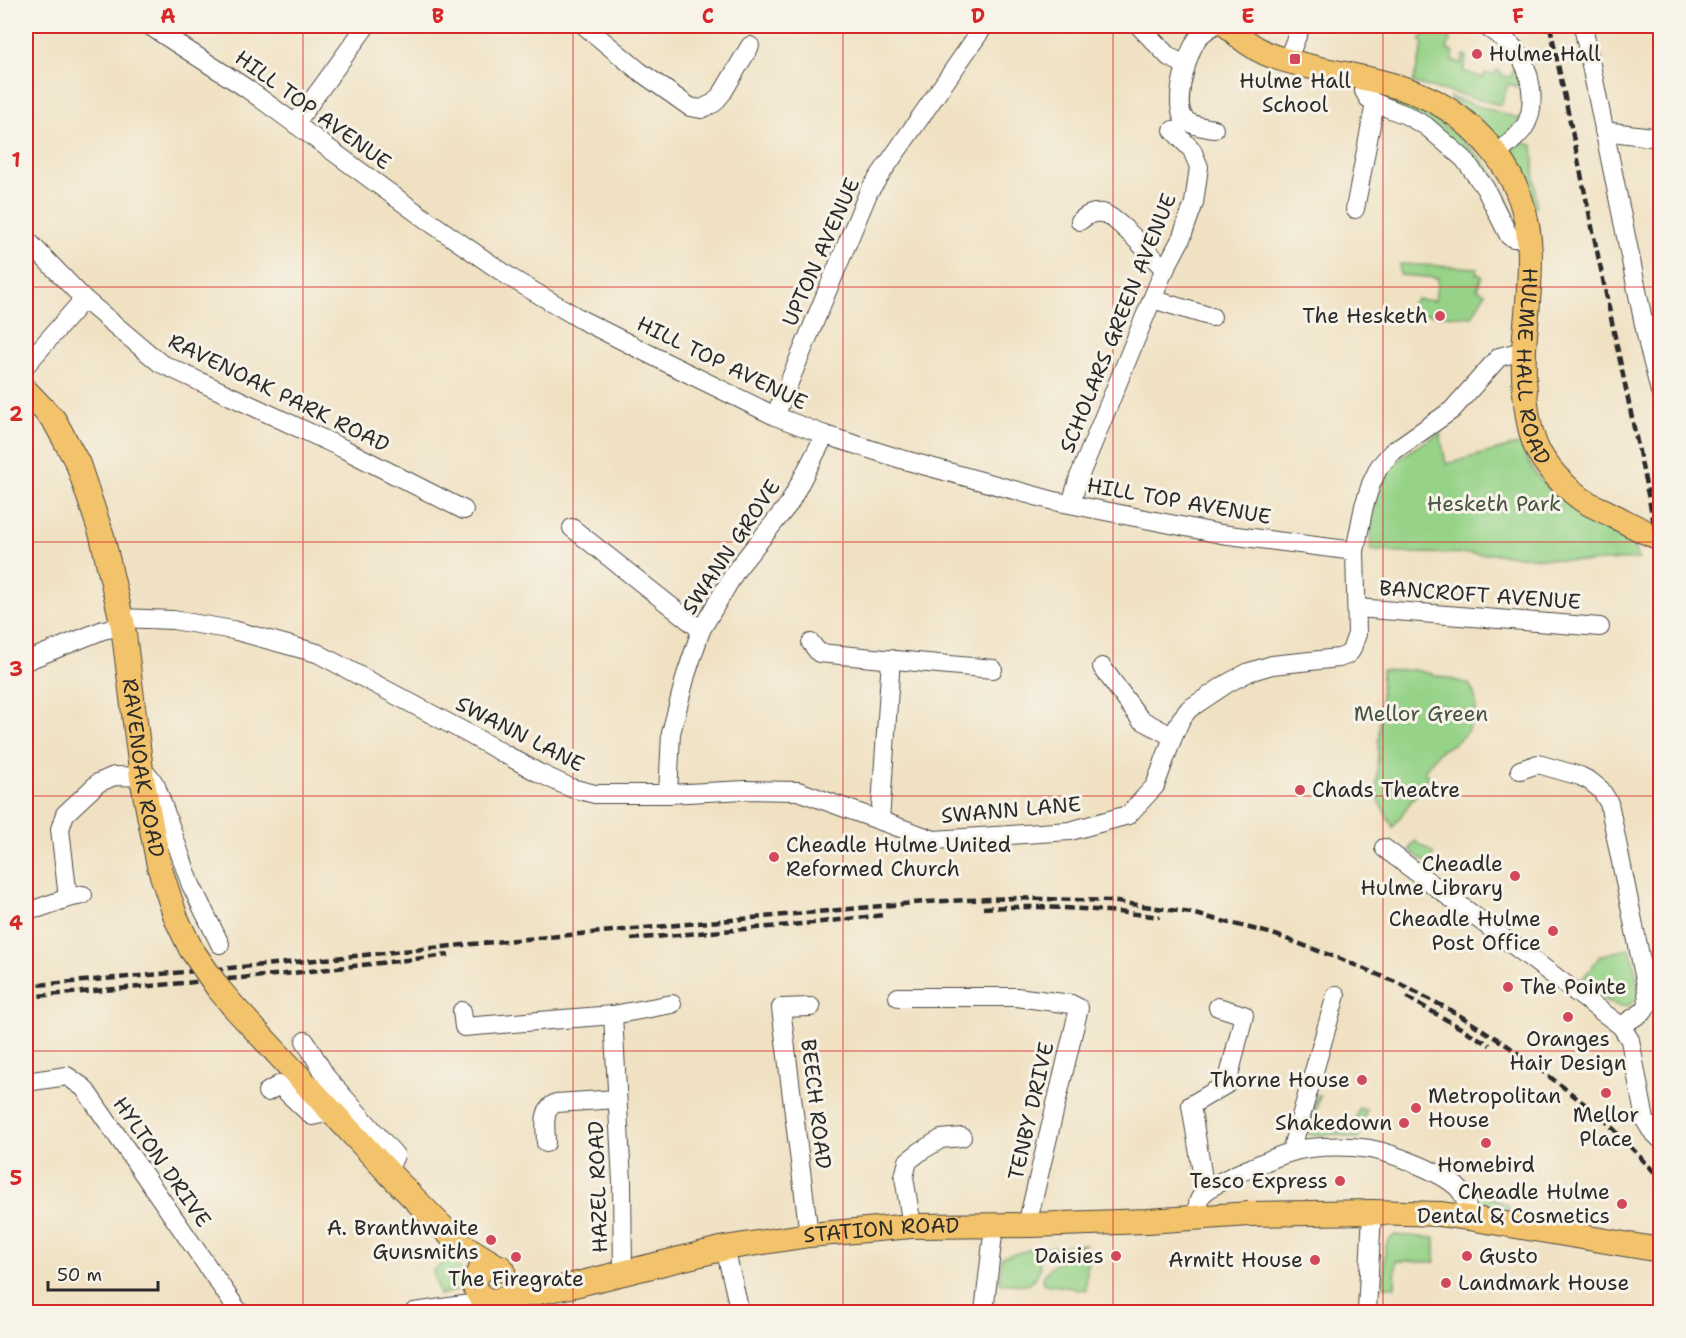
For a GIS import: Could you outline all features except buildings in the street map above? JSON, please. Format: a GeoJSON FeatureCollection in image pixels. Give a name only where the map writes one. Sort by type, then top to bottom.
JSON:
{"type":"FeatureCollection","features":[{"type":"Feature","properties":{"kind":"main road","name":"HULME HALL ROAD"},"geometry":{"type":"LineString","coordinates":[[1228,26],[1240,38],[1261,52],[1287,61],[1422,95],[1452,112],[1497,154],[1521,198],[1530,237],[1530,295],[1523,351],[1525,398],[1537,448],[1559,480],[1581,498],[1645,533],[1660,538]]}},
{"type":"Feature","properties":{"kind":"main road","name":"RAVENOAK ROAD"},"geometry":{"type":"LineString","coordinates":[[26,391],[54,420],[78,464],[102,536],[122,622],[142,778],[159,866],[176,918],[191,949],[233,1006],[388,1172],[456,1241],[504,1271]]}},
{"type":"Feature","properties":{"kind":"main road","name":"STATION ROAD"},"geometry":{"type":"LineString","coordinates":[[482,1296],[570,1286],[724,1248],[809,1235],[912,1226],[1027,1225],[1249,1214],[1372,1212],[1469,1218],[1660,1250]]}},
{"type":"Feature","properties":{"kind":"main road","name":"RAVENOAK ROAD"},"geometry":{"type":"LineString","coordinates":[[456,1241],[482,1296]]}},
{"type":"Feature","properties":{"kind":"main road"},"geometry":{"type":"LineString","coordinates":[[482,1296],[480,1270],[488,1266],[504,1271]]}},
{"type":"Feature","properties":{"kind":"main road","name":"STATION ROAD"},"geometry":{"type":"LineString","coordinates":[[504,1271],[525,1280],[570,1286]]}},
{"type":"Feature","properties":{"kind":"street","name":"HILL TOP AVENUE"},"geometry":{"type":"LineString","coordinates":[[150,26],[246,88],[424,218],[511,278],[582,320],[775,416],[900,459],[1071,504],[1221,534],[1355,551]]}},
{"type":"Feature","properties":{"kind":"street"},"geometry":{"type":"LineString","coordinates":[[295,124],[366,26]]}},
{"type":"Feature","properties":{"kind":"street","name":"UPTON AVENUE"},"geometry":{"type":"LineString","coordinates":[[775,416],[869,191],[984,26]]}},
{"type":"Feature","properties":{"kind":"street"},"geometry":{"type":"LineString","coordinates":[[1139,26],[1169,57],[1186,65]]}},
{"type":"Feature","properties":{"kind":"street"},"geometry":{"type":"LineString","coordinates":[[1213,26],[1196,41],[1186,65],[1180,109],[1185,119],[1195,125],[1214,129]]}},
{"type":"Feature","properties":{"kind":"street"},"geometry":{"type":"LineString","coordinates":[[1287,61],[1300,26]]}},
{"type":"Feature","properties":{"kind":"street"},"geometry":{"type":"LineString","coordinates":[[1486,26],[1500,35],[1523,60],[1530,92],[1531,110],[1528,121],[1522,131],[1497,154]]}},
{"type":"Feature","properties":{"kind":"street"},"geometry":{"type":"LineString","coordinates":[[1583,26],[1604,131],[1654,342],[1660,391]]}},
{"type":"Feature","properties":{"kind":"street"},"geometry":{"type":"LineString","coordinates":[[596,29],[639,71],[690,107],[701,109],[714,103],[723,92],[750,46]]}},
{"type":"Feature","properties":{"kind":"street"},"geometry":{"type":"LineString","coordinates":[[1355,209],[1375,103],[1364,91],[1364,79]]}},
{"type":"Feature","properties":{"kind":"street","name":"HULME HALL ROAD"},"geometry":{"type":"LineString","coordinates":[[1375,103],[1406,115],[1426,126],[1444,141],[1474,171],[1509,236],[1530,237]]}},
{"type":"Feature","properties":{"kind":"street","name":"SCHOLARS GREEN AVENUE"},"geometry":{"type":"LineString","coordinates":[[1071,504],[1079,477],[1194,203],[1199,167],[1192,150],[1173,130]]}},
{"type":"Feature","properties":{"kind":"street"},"geometry":{"type":"LineString","coordinates":[[1604,131],[1660,138]]}},
{"type":"Feature","properties":{"kind":"street"},"geometry":{"type":"LineString","coordinates":[[1080,221],[1088,214],[1104,213],[1116,221],[1165,270]]}},
{"type":"Feature","properties":{"kind":"street","name":"RAVENOAK PARK ROAD"},"geometry":{"type":"LineString","coordinates":[[26,239],[84,299],[160,363],[342,448],[464,510]]}},
{"type":"Feature","properties":{"kind":"street"},"geometry":{"type":"LineString","coordinates":[[26,365],[84,299]]}},
{"type":"Feature","properties":{"kind":"street"},"geometry":{"type":"LineString","coordinates":[[1152,299],[1212,317]]}},
{"type":"Feature","properties":{"kind":"street","name":"SWANN LANE"},"geometry":{"type":"LineString","coordinates":[[26,661],[122,622],[173,620],[233,630],[317,653],[539,773],[571,788],[595,794],[798,791],[934,840],[1070,831],[1128,815],[1155,786],[1181,719],[1189,709],[1228,683],[1250,672],[1272,665],[1339,658],[1351,651],[1357,634],[1355,551],[1364,506],[1379,467],[1392,452],[1452,410],[1499,357],[1523,351]]}},
{"type":"Feature","properties":{"kind":"street","name":"SWANN GROVE"},"geometry":{"type":"LineString","coordinates":[[668,794],[670,733],[701,630],[737,569],[789,504],[825,435]]}},
{"type":"Feature","properties":{"kind":"street"},"geometry":{"type":"LineString","coordinates":[[572,528],[701,630]]}},
{"type":"Feature","properties":{"kind":"street","name":"BANCROFT AVENUE"},"geometry":{"type":"LineString","coordinates":[[1356,608],[1600,627]]}},
{"type":"Feature","properties":{"kind":"street"},"geometry":{"type":"LineString","coordinates":[[811,643],[819,653],[993,669]]}},
{"type":"Feature","properties":{"kind":"street"},"geometry":{"type":"LineString","coordinates":[[880,821],[891,659]]}},
{"type":"Feature","properties":{"kind":"street"},"geometry":{"type":"LineString","coordinates":[[1102,667],[1140,719],[1173,737]]}},
{"type":"Feature","properties":{"kind":"street"},"geometry":{"type":"LineString","coordinates":[[1520,770],[1538,764],[1580,776],[1601,790],[1609,803],[1648,1004],[1644,1011],[1622,1026]]}},
{"type":"Feature","properties":{"kind":"street"},"geometry":{"type":"LineString","coordinates":[[39,908],[76,896],[60,829],[65,814],[98,783],[114,776],[150,777],[156,786],[191,885],[220,944]]}},
{"type":"Feature","properties":{"kind":"street"},"geometry":{"type":"LineString","coordinates":[[1384,848],[1622,1026],[1630,1040],[1645,1120],[1660,1139]]}},
{"type":"Feature","properties":{"kind":"street"},"geometry":{"type":"LineString","coordinates":[[1291,1151],[1336,995]]}},
{"type":"Feature","properties":{"kind":"street","name":"TENBY DRIVE"},"geometry":{"type":"LineString","coordinates":[[898,996],[1016,997],[1071,1004],[1083,1008],[1027,1225]]}},
{"type":"Feature","properties":{"kind":"street"},"geometry":{"type":"LineString","coordinates":[[462,1011],[464,1027],[613,1015],[672,1004]]}},
{"type":"Feature","properties":{"kind":"street","name":"BEECH ROAD"},"geometry":{"type":"LineString","coordinates":[[809,1235],[781,1008],[811,1007]]}},
{"type":"Feature","properties":{"kind":"street"},"geometry":{"type":"LineString","coordinates":[[1205,1191],[1191,1106],[1227,1084],[1244,1015],[1218,1007]]}},
{"type":"Feature","properties":{"kind":"street","name":"HAZEL ROAD"},"geometry":{"type":"LineString","coordinates":[[613,1015],[622,1182],[623,1273]]}},
{"type":"Feature","properties":{"kind":"street"},"geometry":{"type":"LineString","coordinates":[[305,1041],[327,1078],[395,1155],[388,1172]]}},
{"type":"Feature","properties":{"kind":"street","name":"HYLTON DRIVE"},"geometry":{"type":"LineString","coordinates":[[26,1082],[67,1076],[84,1088],[239,1312]]}},
{"type":"Feature","properties":{"kind":"street"},"geometry":{"type":"LineString","coordinates":[[267,1092],[279,1085],[312,1116],[332,1112]]}},
{"type":"Feature","properties":{"kind":"street","name":"HAZEL ROAD"},"geometry":{"type":"LineString","coordinates":[[546,1143],[546,1116],[551,1105],[617,1100]]}},
{"type":"Feature","properties":{"kind":"street"},"geometry":{"type":"LineString","coordinates":[[912,1226],[904,1177],[908,1161],[941,1139],[962,1137]]}},
{"type":"Feature","properties":{"kind":"street"},"geometry":{"type":"LineString","coordinates":[[1196,1218],[1199,1200],[1205,1191],[1235,1175],[1291,1151],[1335,1147],[1370,1149],[1438,1174],[1459,1189],[1467,1202],[1469,1218]]}},
{"type":"Feature","properties":{"kind":"street"},"geometry":{"type":"LineString","coordinates":[[1367,1312],[1372,1212]]}},
{"type":"Feature","properties":{"kind":"street"},"geometry":{"type":"LineString","coordinates":[[984,1312],[994,1226]]}},
{"type":"Feature","properties":{"kind":"street"},"geometry":{"type":"LineString","coordinates":[[724,1248],[740,1312]]}},
{"type":"Feature","properties":{"kind":"street"},"geometry":{"type":"LineString","coordinates":[[418,1312],[454,1298],[482,1296]]}},
{"type":"Feature","properties":{"kind":"green space"},"geometry":{"type":"Polygon","coordinates":[[[1439,28],[1450,30],[1447,50],[1454,52],[1452,60],[1461,63],[1464,55],[1467,56],[1463,71],[1483,78],[1485,73],[1494,75],[1496,70],[1501,72],[1501,75],[1511,77],[1513,69],[1518,71],[1520,87],[1508,84],[1501,105],[1413,83],[1423,45],[1420,39],[1439,28]]]}},
{"type":"Feature","properties":{"kind":"green space"},"geometry":{"type":"Polygon","coordinates":[[[1377,94],[1425,115],[1466,144],[1484,162],[1498,183],[1509,206],[1517,232],[1495,192],[1377,94]]]}},
{"type":"Feature","properties":{"kind":"green space"},"geometry":{"type":"Polygon","coordinates":[[[1449,97],[1521,119],[1503,139],[1499,139],[1449,97]]]}},
{"type":"Feature","properties":{"kind":"green space"},"geometry":{"type":"Polygon","coordinates":[[[1520,142],[1533,145],[1536,207],[1533,208],[1510,153],[1520,142]]]}},
{"type":"Feature","properties":{"kind":"green space"},"geometry":{"type":"Polygon","coordinates":[[[1400,264],[1477,268],[1476,273],[1482,276],[1477,289],[1485,293],[1472,317],[1411,313],[1409,306],[1416,299],[1435,301],[1438,278],[1400,275],[1400,264]]]}},
{"type":"Feature","properties":{"kind":"green space","name":"Hesketh Park"},"geometry":{"type":"Polygon","coordinates":[[[1440,433],[1446,464],[1520,444],[1533,470],[1554,492],[1576,507],[1626,530],[1639,559],[1587,562],[1497,554],[1400,553],[1370,550],[1376,501],[1384,478],[1405,455],[1440,433]]]}},
{"type":"Feature","properties":{"kind":"green space","name":"Mellor Green"},"geometry":{"type":"Polygon","coordinates":[[[1382,670],[1416,670],[1469,684],[1476,708],[1468,730],[1456,742],[1439,752],[1424,771],[1429,776],[1393,827],[1376,796],[1382,670]]]}},
{"type":"Feature","properties":{"kind":"green space"},"geometry":{"type":"Polygon","coordinates":[[[1415,841],[1434,854],[1427,863],[1409,850],[1415,841]]]}},
{"type":"Feature","properties":{"kind":"green space"},"geometry":{"type":"Polygon","coordinates":[[[1630,948],[1638,992],[1633,1002],[1627,1006],[1613,1004],[1581,981],[1600,956],[1630,948]]]}},
{"type":"Feature","properties":{"kind":"green space"},"geometry":{"type":"Polygon","coordinates":[[[1317,1096],[1320,1096],[1313,1121],[1343,1130],[1347,1120],[1355,1122],[1359,1108],[1366,1110],[1358,1139],[1338,1134],[1306,1133],[1317,1096]]]}},
{"type":"Feature","properties":{"kind":"green space"},"geometry":{"type":"Polygon","coordinates":[[[1461,1182],[1509,1206],[1508,1211],[1475,1206],[1474,1195],[1461,1182]]]}},
{"type":"Feature","properties":{"kind":"green space"},"geometry":{"type":"Polygon","coordinates":[[[1395,1235],[1435,1238],[1435,1262],[1396,1261],[1395,1287],[1383,1286],[1385,1247],[1395,1235]]]}},
{"type":"Feature","properties":{"kind":"green space"},"geometry":{"type":"Polygon","coordinates":[[[1086,1244],[1060,1256],[1055,1256],[1043,1248],[1086,1244]]]}},
{"type":"Feature","properties":{"kind":"green space"},"geometry":{"type":"Polygon","coordinates":[[[1036,1248],[1039,1269],[1033,1281],[1028,1285],[999,1283],[1002,1257],[1036,1248]]]}},
{"type":"Feature","properties":{"kind":"green space"},"geometry":{"type":"Polygon","coordinates":[[[1088,1248],[1086,1290],[1042,1282],[1044,1275],[1054,1265],[1088,1248]]]}},
{"type":"Feature","properties":{"kind":"green space"},"geometry":{"type":"Polygon","coordinates":[[[452,1255],[461,1271],[463,1285],[454,1291],[439,1295],[433,1271],[452,1255]]]}},
{"type":"Feature","properties":{"kind":"railway"},"geometry":{"type":"LineString","coordinates":[[1550,26],[1660,552]]}},
{"type":"Feature","properties":{"kind":"railway"},"geometry":{"type":"LineString","coordinates":[[26,986],[924,902],[1012,898],[1110,901],[1191,913],[1273,934],[1400,984],[1456,1013],[1508,1046],[1558,1083],[1606,1121],[1660,1178]]}},
{"type":"Feature","properties":{"kind":"railway"},"geometry":{"type":"LineString","coordinates":[[983,908],[1072,908],[1160,917]]}},
{"type":"Feature","properties":{"kind":"railway"},"geometry":{"type":"LineString","coordinates":[[631,939],[885,915]]}},
{"type":"Feature","properties":{"kind":"railway"},"geometry":{"type":"LineString","coordinates":[[26,997],[285,974],[449,955]]}},
{"type":"Feature","properties":{"kind":"railway"},"geometry":{"type":"LineString","coordinates":[[1407,997],[1490,1045]]}},
{"type":"Feature","properties":{"kind":"place","name":"Hulme Hall"},"geometry":{"type":"Point","coordinates":[1477,54]}},
{"type":"Feature","properties":{"kind":"place","name":"Hulme Hall School"},"geometry":{"type":"Point","coordinates":[1295,59]}},
{"type":"Feature","properties":{"kind":"place","name":"The Hesketh"},"geometry":{"type":"Point","coordinates":[1440,316]}},
{"type":"Feature","properties":{"kind":"place","name":"Chads Theatre"},"geometry":{"type":"Point","coordinates":[1300,790]}},
{"type":"Feature","properties":{"kind":"place","name":"Cheadle Hulme United Reformed Church"},"geometry":{"type":"Point","coordinates":[774,857]}},
{"type":"Feature","properties":{"kind":"place","name":"Cheadle Hulme Library"},"geometry":{"type":"Point","coordinates":[1515,876]}},
{"type":"Feature","properties":{"kind":"place","name":"Cheadle Hulme Post Office"},"geometry":{"type":"Point","coordinates":[1553,931]}},
{"type":"Feature","properties":{"kind":"place","name":"The Pointe"},"geometry":{"type":"Point","coordinates":[1508,987]}},
{"type":"Feature","properties":{"kind":"place","name":"Oranges Hair Design"},"geometry":{"type":"Point","coordinates":[1568,1017]}},
{"type":"Feature","properties":{"kind":"place","name":"Thorne House"},"geometry":{"type":"Point","coordinates":[1362,1080]}},
{"type":"Feature","properties":{"kind":"place","name":"Mellor Place"},"geometry":{"type":"Point","coordinates":[1606,1093]}},
{"type":"Feature","properties":{"kind":"place","name":"Metropolitan House"},"geometry":{"type":"Point","coordinates":[1416,1108]}},
{"type":"Feature","properties":{"kind":"place","name":"Shakedown"},"geometry":{"type":"Point","coordinates":[1404,1123]}},
{"type":"Feature","properties":{"kind":"place","name":"Homebird"},"geometry":{"type":"Point","coordinates":[1486,1143]}},
{"type":"Feature","properties":{"kind":"place","name":"Tesco Express"},"geometry":{"type":"Point","coordinates":[1340,1181]}},
{"type":"Feature","properties":{"kind":"place","name":"Cheadle Hulme Dental & Cosmetics"},"geometry":{"type":"Point","coordinates":[1622,1204]}},
{"type":"Feature","properties":{"kind":"place","name":"A. Branthwaite Gunsmiths"},"geometry":{"type":"Point","coordinates":[491,1240]}},
{"type":"Feature","properties":{"kind":"place","name":"Daisies"},"geometry":{"type":"Point","coordinates":[1116,1256]}},
{"type":"Feature","properties":{"kind":"place","name":"Gusto"},"geometry":{"type":"Point","coordinates":[1467,1256]}},
{"type":"Feature","properties":{"kind":"place","name":"The Firegrate"},"geometry":{"type":"Point","coordinates":[516,1257]}},
{"type":"Feature","properties":{"kind":"place","name":"Armitt House"},"geometry":{"type":"Point","coordinates":[1315,1260]}},
{"type":"Feature","properties":{"kind":"place","name":"Landmark House"},"geometry":{"type":"Point","coordinates":[1446,1283]}}]}
